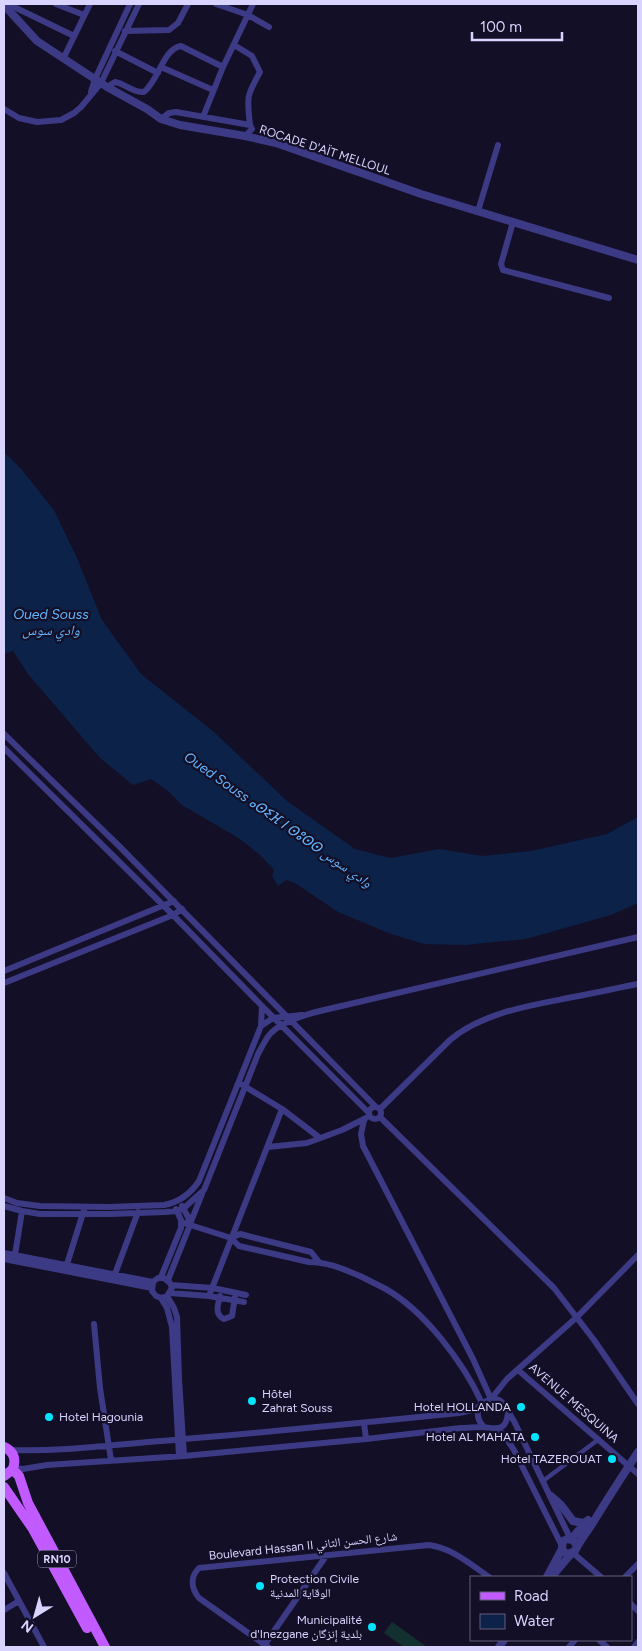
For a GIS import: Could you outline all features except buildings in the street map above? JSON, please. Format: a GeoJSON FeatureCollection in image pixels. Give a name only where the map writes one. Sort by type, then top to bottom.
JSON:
{"type":"FeatureCollection","features":[{"type":"Feature","properties":{"kind":"main road","name":"RN10"},"geometry":{"type":"LineString","coordinates":[[7,1448],[14,1456],[10,1471],[19,1476],[28,1504],[105,1647]]}},
{"type":"Feature","properties":{"kind":"main road","name":"RN10"},"geometry":{"type":"LineString","coordinates":[[4,1486],[33,1529],[98,1647]]}},
{"type":"Feature","properties":{"kind":"street"},"geometry":{"type":"LineString","coordinates":[[8,4],[74,36]]}},
{"type":"Feature","properties":{"kind":"street"},"geometry":{"type":"LineString","coordinates":[[56,4],[84,15]]}},
{"type":"Feature","properties":{"kind":"street"},"geometry":{"type":"LineString","coordinates":[[63,59],[90,4]]}},
{"type":"Feature","properties":{"kind":"street"},"geometry":{"type":"LineString","coordinates":[[101,83],[130,4]]}},
{"type":"Feature","properties":{"kind":"street"},"geometry":{"type":"LineString","coordinates":[[4,109],[19,118],[31,121],[60,120],[81,108],[91,93],[101,83],[138,4]]}},
{"type":"Feature","properties":{"kind":"street"},"geometry":{"type":"LineString","coordinates":[[126,31],[169,30],[178,23],[188,4]]}},
{"type":"Feature","properties":{"kind":"street"},"geometry":{"type":"LineString","coordinates":[[216,4],[248,15],[269,28]]}},
{"type":"Feature","properties":{"kind":"street"},"geometry":{"type":"LineString","coordinates":[[203,117],[223,67],[253,4]]}},
{"type":"Feature","properties":{"kind":"street","name":"ROCADE D'AÏT MELLOUL"},"geometry":{"type":"LineString","coordinates":[[4,5],[37,42],[161,119],[180,125],[276,143],[366,176],[638,260]]}},
{"type":"Feature","properties":{"kind":"street"},"geometry":{"type":"LineString","coordinates":[[234,45],[252,56],[260,72],[247,99],[252,128],[245,136]]}},
{"type":"Feature","properties":{"kind":"street"},"geometry":{"type":"LineString","coordinates":[[101,83],[121,83],[138,92],[144,92],[153,83],[170,52],[181,46],[223,67]]}},
{"type":"Feature","properties":{"kind":"street"},"geometry":{"type":"LineString","coordinates":[[115,51],[213,90]]}},
{"type":"Feature","properties":{"kind":"street"},"geometry":{"type":"LineString","coordinates":[[161,119],[169,113],[176,112],[250,125]]}},
{"type":"Feature","properties":{"kind":"street"},"geometry":{"type":"LineString","coordinates":[[478,211],[498,145]]}},
{"type":"Feature","properties":{"kind":"street"},"geometry":{"type":"LineString","coordinates":[[513,222],[501,264],[503,270],[609,298]]}},
{"type":"Feature","properties":{"kind":"street"},"geometry":{"type":"LineString","coordinates":[[4,734],[174,901],[378,1108],[382,1113],[380,1117]]}},
{"type":"Feature","properties":{"kind":"street"},"geometry":{"type":"LineString","coordinates":[[4,748],[174,915],[368,1116],[374,1119],[380,1117]]}},
{"type":"Feature","properties":{"kind":"street"},"geometry":{"type":"LineString","coordinates":[[4,971],[174,901]]}},
{"type":"Feature","properties":{"kind":"street"},"geometry":{"type":"LineString","coordinates":[[4,983],[174,915],[182,909]]}},
{"type":"Feature","properties":{"kind":"street"},"geometry":{"type":"LineString","coordinates":[[138,1210],[176,1202],[194,1189],[242,1084],[271,1033],[281,1025],[305,1015],[638,937]]}},
{"type":"Feature","properties":{"kind":"street"},"geometry":{"type":"LineString","coordinates":[[491,1399],[477,1367],[364,1146],[361,1134],[371,1108],[378,1108],[456,1034],[510,1010],[638,984]]}},
{"type":"Feature","properties":{"kind":"street"},"geometry":{"type":"LineString","coordinates":[[167,1281],[204,1190],[242,1084],[261,1026],[262,1006]]}},
{"type":"Feature","properties":{"kind":"street"},"geometry":{"type":"LineString","coordinates":[[261,1026],[273,1018],[305,1015]]}},
{"type":"Feature","properties":{"kind":"street"},"geometry":{"type":"LineString","coordinates":[[242,1084],[282,1109],[320,1138]]}},
{"type":"Feature","properties":{"kind":"street"},"geometry":{"type":"LineString","coordinates":[[209,1296],[282,1109]]}},
{"type":"Feature","properties":{"kind":"street"},"geometry":{"type":"LineString","coordinates":[[268,1147],[306,1143],[368,1116]]}},
{"type":"Feature","properties":{"kind":"street"},"geometry":{"type":"LineString","coordinates":[[380,1117],[554,1288],[577,1317],[638,1404]]}},
{"type":"Feature","properties":{"kind":"street"},"geometry":{"type":"LineString","coordinates":[[4,1206],[40,1214],[180,1209],[204,1190]]}},
{"type":"Feature","properties":{"kind":"street"},"geometry":{"type":"LineString","coordinates":[[4,1198],[30,1205],[84,1211]]}},
{"type":"Feature","properties":{"kind":"street"},"geometry":{"type":"LineString","coordinates":[[176,1202],[190,1225]]}},
{"type":"Feature","properties":{"kind":"street"},"geometry":{"type":"LineString","coordinates":[[180,1209],[180,1232],[167,1281],[166,1296],[172,1326],[182,1456]]}},
{"type":"Feature","properties":{"kind":"street"},"geometry":{"type":"LineString","coordinates":[[115,1274],[138,1210]]}},
{"type":"Feature","properties":{"kind":"street"},"geometry":{"type":"LineString","coordinates":[[15,1255],[22,1211]]}},
{"type":"Feature","properties":{"kind":"street"},"geometry":{"type":"LineString","coordinates":[[67,1264],[84,1211]]}},
{"type":"Feature","properties":{"kind":"street"},"geometry":{"type":"LineString","coordinates":[[181,1222],[231,1238],[239,1246],[309,1262],[337,1266],[385,1288],[417,1312],[450,1349],[469,1377],[480,1405],[477,1416],[478,1420],[484,1427]]}},
{"type":"Feature","properties":{"kind":"street"},"geometry":{"type":"LineString","coordinates":[[231,1238],[240,1234],[311,1252],[319,1262]]}},
{"type":"Feature","properties":{"kind":"street"},"geometry":{"type":"LineString","coordinates":[[4,1253],[115,1274],[152,1285]]}},
{"type":"Feature","properties":{"kind":"street"},"geometry":{"type":"LineString","coordinates":[[7,1448],[54,1450],[109,1446],[364,1423],[472,1411],[491,1399],[504,1382],[577,1317],[638,1255]]}},
{"type":"Feature","properties":{"kind":"street"},"geometry":{"type":"LineString","coordinates":[[4,1259],[152,1285],[167,1281],[213,1288],[236,1293],[245,1299],[235,1301],[209,1296],[166,1296],[154,1294],[152,1285]]}},
{"type":"Feature","properties":{"kind":"street"},"geometry":{"type":"LineString","coordinates":[[221,1290],[217,1312],[224,1319],[232,1316],[236,1293]]}},
{"type":"Feature","properties":{"kind":"street"},"geometry":{"type":"LineString","coordinates":[[94,1324],[100,1388],[111,1460]]}},
{"type":"Feature","properties":{"kind":"street","name":"AVENUE MESQUINA"},"geometry":{"type":"LineString","coordinates":[[518,1370],[638,1474]]}},
{"type":"Feature","properties":{"kind":"street"},"geometry":{"type":"LineString","coordinates":[[491,1399],[496,1399],[504,1404],[514,1421],[571,1539],[575,1541],[574,1551]]}},
{"type":"Feature","properties":{"kind":"street"},"geometry":{"type":"LineString","coordinates":[[497,1429],[505,1423],[508,1413]]}},
{"type":"Feature","properties":{"kind":"street"},"geometry":{"type":"LineString","coordinates":[[364,1423],[366,1439]]}},
{"type":"Feature","properties":{"kind":"street"},"geometry":{"type":"LineString","coordinates":[[10,1471],[47,1465],[182,1456],[484,1427],[497,1429],[504,1436],[514,1450],[562,1548],[566,1553],[574,1551]]}},
{"type":"Feature","properties":{"kind":"street"},"geometry":{"type":"LineString","coordinates":[[543,1481],[599,1439]]}},
{"type":"Feature","properties":{"kind":"street"},"geometry":{"type":"LineString","coordinates":[[552,1576],[574,1551],[638,1452]]}},
{"type":"Feature","properties":{"kind":"street"},"geometry":{"type":"LineString","coordinates":[[551,1496],[561,1505],[573,1521],[582,1523],[587,1521]]}},
{"type":"Feature","properties":{"kind":"street"},"geometry":{"type":"LineString","coordinates":[[548,1576],[565,1540],[571,1539],[601,1507]]}},
{"type":"Feature","properties":{"kind":"street","name":"Boulevard Hassan II شارع الحسن الثاني"},"geometry":{"type":"LineString","coordinates":[[265,1647],[199,1598],[192,1585],[199,1568],[422,1545],[437,1546],[451,1551],[487,1576]]}},
{"type":"Feature","properties":{"kind":"street"},"geometry":{"type":"LineString","coordinates":[[574,1551],[600,1576]]}},
{"type":"Feature","properties":{"kind":"street"},"geometry":{"type":"LineString","coordinates":[[265,1647],[326,1556]]}},
{"type":"Feature","properties":{"kind":"street"},"geometry":{"type":"LineString","coordinates":[[626,1576],[638,1564]]}},
{"type":"Feature","properties":{"kind":"street"},"geometry":{"type":"LineString","coordinates":[[4,1573],[44,1647]]}},
{"type":"Feature","properties":{"kind":"street"},"geometry":{"type":"LineString","coordinates":[[4,1610],[19,1601]]}},
{"type":"Feature","properties":{"kind":"street"},"geometry":{"type":"LineString","coordinates":[[634,1647],[638,1642]]}},
{"type":"Feature","properties":{"kind":"green space"},"geometry":{"type":"Polygon","coordinates":[[[392,1622],[427,1647],[404,1647],[384,1633],[392,1622]]]}},
{"type":"Feature","properties":{"kind":"water","name":"Oued Souss وادي سوس"},"geometry":{"type":"Polygon","coordinates":[[[4,452],[22,470],[54,510],[77,558],[102,620],[141,674],[214,732],[287,801],[355,849],[390,858],[439,849],[482,856],[531,851],[607,834],[638,817],[638,903],[611,915],[526,939],[465,945],[424,944],[391,934],[338,912],[295,883],[286,880],[278,886],[272,876],[274,870],[260,855],[240,839],[182,805],[168,791],[151,779],[133,785],[100,758],[28,674],[13,651],[4,654],[4,452]]]}},
{"type":"Feature","properties":{"kind":"place","name":"Hôtel Zahrat Souss"},"geometry":{"type":"Point","coordinates":[252,1401]}},
{"type":"Feature","properties":{"kind":"place","name":"Hotel HOLLANDA"},"geometry":{"type":"Point","coordinates":[521,1407]}},
{"type":"Feature","properties":{"kind":"place","name":"Hotel Hagounia"},"geometry":{"type":"Point","coordinates":[49,1417]}},
{"type":"Feature","properties":{"kind":"place","name":"Hotel AL MAHATA"},"geometry":{"type":"Point","coordinates":[535,1437]}},
{"type":"Feature","properties":{"kind":"place","name":"Hotel TAZEROUAT"},"geometry":{"type":"Point","coordinates":[612,1459]}},
{"type":"Feature","properties":{"kind":"place","name":"Protection Civile الوقاية المدنية"},"geometry":{"type":"Point","coordinates":[260,1586]}},
{"type":"Feature","properties":{"kind":"place","name":"Municipalité d'Inezgane بلدية إنزگان"},"geometry":{"type":"Point","coordinates":[372,1627]}},
{"type":"Feature","properties":{"kind":"water label","name":"Oued Souss ⴰⵙⵉⴼ ⵏ ⵙⵓⵙⵙ وادي سوس"},"geometry":{"type":"Point","coordinates":[278,820]}}]}
